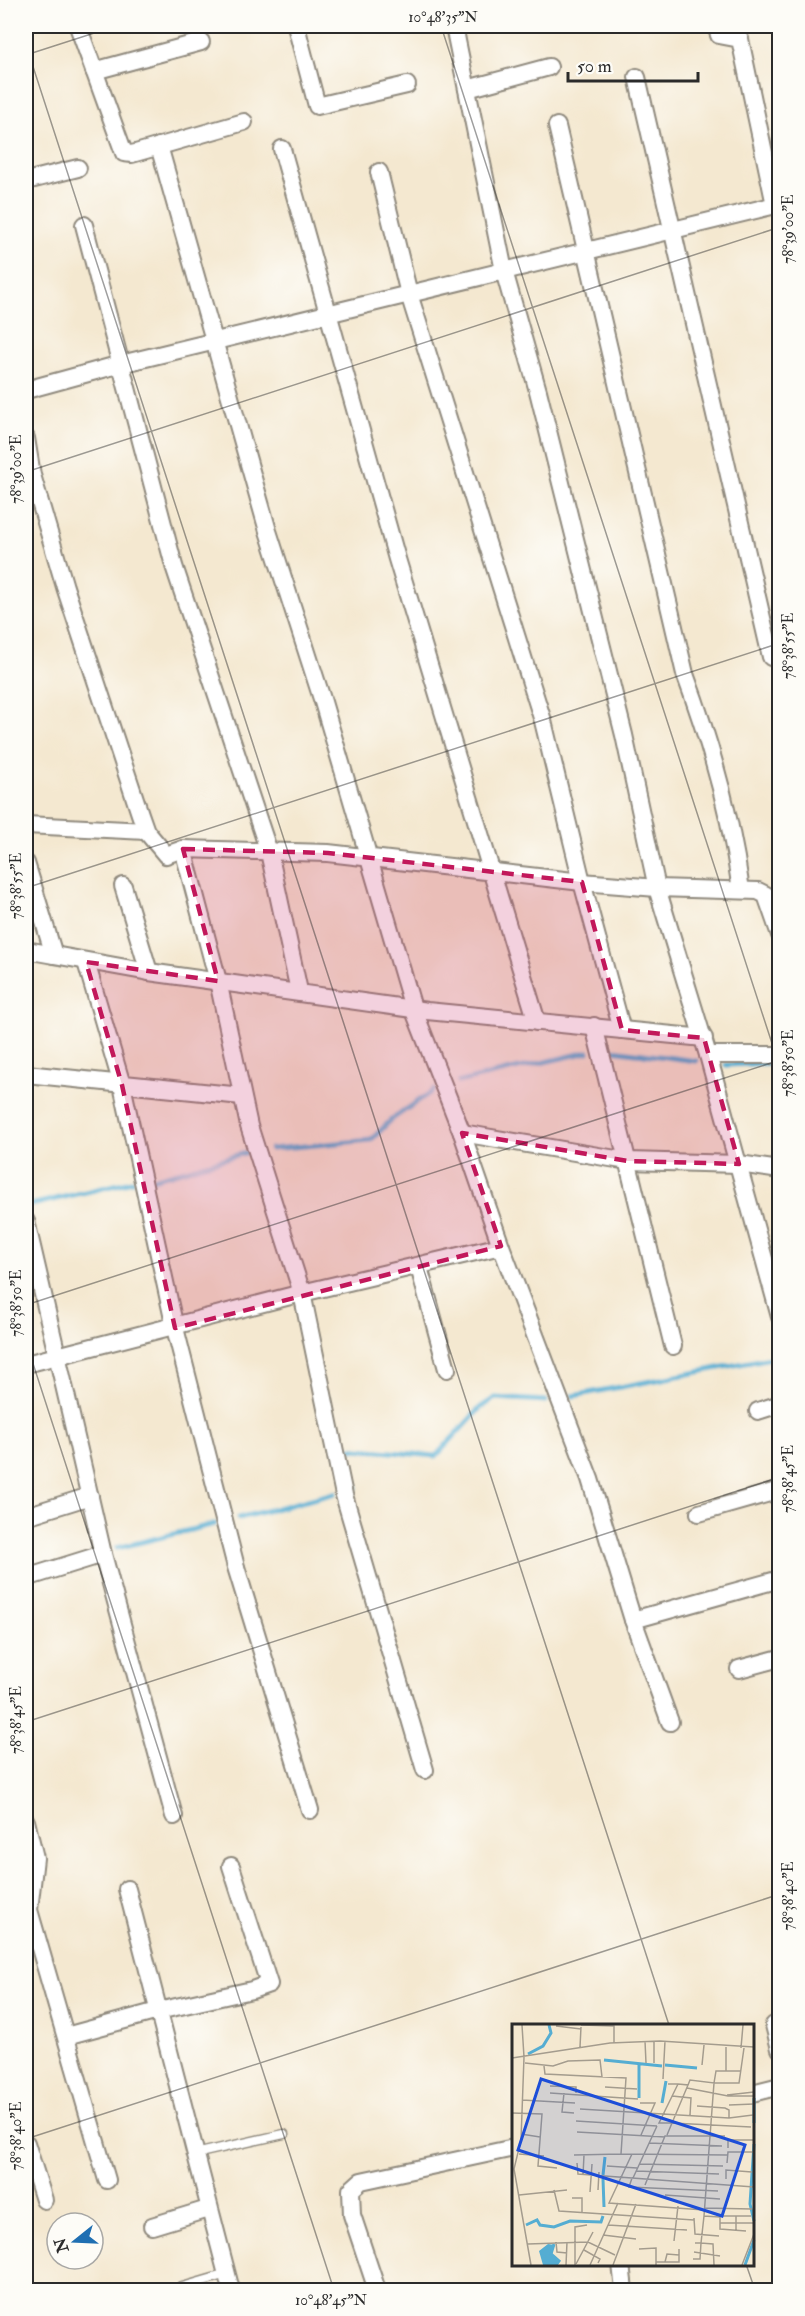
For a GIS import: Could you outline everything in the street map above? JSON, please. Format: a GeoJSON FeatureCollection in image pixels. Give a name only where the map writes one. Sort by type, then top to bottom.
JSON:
{"type":"FeatureCollection","features":[{"type":"Feature","properties":{"kind":"street"},"geometry":{"type":"LineString","coordinates":[[78,26],[124,153],[132,153],[244,122]]}},
{"type":"Feature","properties":{"kind":"street"},"geometry":{"type":"LineString","coordinates":[[296,26],[317,106],[407,85]]}},
{"type":"Feature","properties":{"kind":"street"},"geometry":{"type":"LineString","coordinates":[[454,26],[504,271],[538,391],[624,735],[657,888],[706,1046],[780,1317]]}},
{"type":"Feature","properties":{"kind":"street"},"geometry":{"type":"LineString","coordinates":[[26,390],[121,364],[777,204],[740,39],[719,35],[716,26]]}},
{"type":"Feature","properties":{"kind":"street"},"geometry":{"type":"LineString","coordinates":[[94,71],[201,42]]}},
{"type":"Feature","properties":{"kind":"street"},"geometry":{"type":"LineString","coordinates":[[467,89],[549,67]]}},
{"type":"Feature","properties":{"kind":"street"},"geometry":{"type":"LineString","coordinates":[[637,77],[771,657]]}},
{"type":"Feature","properties":{"kind":"street"},"geometry":{"type":"LineString","coordinates":[[557,126],[685,674],[701,718],[734,839],[741,890]]}},
{"type":"Feature","properties":{"kind":"street"},"geometry":{"type":"LineString","coordinates":[[159,146],[268,531],[323,702],[413,1008],[462,1133],[501,1246],[590,1479],[633,1620],[670,1722]]}},
{"type":"Feature","properties":{"kind":"street"},"geometry":{"type":"LineString","coordinates":[[282,149],[326,314],[537,1022]]}},
{"type":"Feature","properties":{"kind":"street"},"geometry":{"type":"LineString","coordinates":[[26,181],[78,168]]}},
{"type":"Feature","properties":{"kind":"street"},"geometry":{"type":"LineString","coordinates":[[379,172],[410,294],[543,721],[582,882],[622,1030]]}},
{"type":"Feature","properties":{"kind":"street"},"geometry":{"type":"LineString","coordinates":[[84,225],[174,566],[237,749],[269,852],[299,991]]}},
{"type":"Feature","properties":{"kind":"street"},"geometry":{"type":"LineString","coordinates":[[26,438],[32,475],[65,586],[146,831],[166,855],[183,849],[328,854],[582,882],[657,888],[758,891],[766,895],[780,935]]}},
{"type":"Feature","properties":{"kind":"street"},"geometry":{"type":"LineString","coordinates":[[26,825],[146,831]]}},
{"type":"Feature","properties":{"kind":"street"},"geometry":{"type":"LineString","coordinates":[[183,849],[218,981],[249,1126],[302,1293],[344,1495],[425,1770]]}},
{"type":"Feature","properties":{"kind":"street"},"geometry":{"type":"LineString","coordinates":[[26,863],[54,955]]}},
{"type":"Feature","properties":{"kind":"street"},"geometry":{"type":"LineString","coordinates":[[123,886],[149,972]]}},
{"type":"Feature","properties":{"kind":"street"},"geometry":{"type":"LineString","coordinates":[[26,950],[149,972],[413,1008],[594,1026],[706,1046],[780,1055]]}},
{"type":"Feature","properties":{"kind":"street"},"geometry":{"type":"LineString","coordinates":[[86,962],[122,1085],[175,1328],[236,1567],[310,1810]]}},
{"type":"Feature","properties":{"kind":"street"},"geometry":{"type":"LineString","coordinates":[[594,1026],[673,1346]]}},
{"type":"Feature","properties":{"kind":"street"},"geometry":{"type":"LineString","coordinates":[[26,1074],[242,1096]]}},
{"type":"Feature","properties":{"kind":"street"},"geometry":{"type":"LineString","coordinates":[[462,1133],[628,1161],[739,1164],[780,1170]]}},
{"type":"Feature","properties":{"kind":"street"},"geometry":{"type":"LineString","coordinates":[[26,1221],[103,1554],[174,1816]]}},
{"type":"Feature","properties":{"kind":"street"},"geometry":{"type":"LineString","coordinates":[[26,1364],[175,1328],[302,1293],[501,1246]]}},
{"type":"Feature","properties":{"kind":"street"},"geometry":{"type":"LineString","coordinates":[[419,1267],[447,1369]]}},
{"type":"Feature","properties":{"kind":"street"},"geometry":{"type":"LineString","coordinates":[[758,1411],[780,1404]]}},
{"type":"Feature","properties":{"kind":"street"},"geometry":{"type":"LineString","coordinates":[[699,1513],[780,1490]]}},
{"type":"Feature","properties":{"kind":"street"},"geometry":{"type":"LineString","coordinates":[[26,1516],[90,1496]]}},
{"type":"Feature","properties":{"kind":"street"},"geometry":{"type":"LineString","coordinates":[[26,1578],[103,1554]]}},
{"type":"Feature","properties":{"kind":"street"},"geometry":{"type":"LineString","coordinates":[[633,1620],[780,1579]]}},
{"type":"Feature","properties":{"kind":"street"},"geometry":{"type":"LineString","coordinates":[[739,1669],[780,1658]]}},
{"type":"Feature","properties":{"kind":"street"},"geometry":{"type":"LineString","coordinates":[[26,1821],[35,1858],[27,1910],[107,2180]]}},
{"type":"Feature","properties":{"kind":"street"},"geometry":{"type":"LineString","coordinates":[[66,2036],[158,2011],[252,1990],[268,1984],[231,1866]]}},
{"type":"Feature","properties":{"kind":"street"},"geometry":{"type":"LineString","coordinates":[[127,1889],[208,2209],[229,2282]]}},
{"type":"Feature","properties":{"kind":"street"},"geometry":{"type":"LineString","coordinates":[[774,2025],[780,2049]]}},
{"type":"Feature","properties":{"kind":"street"},"geometry":{"type":"LineString","coordinates":[[754,2093],[780,2086]]}},
{"type":"Feature","properties":{"kind":"street"},"geometry":{"type":"LineString","coordinates":[[26,2142],[44,2200]]}},
{"type":"Feature","properties":{"kind":"street"},"geometry":{"type":"LineString","coordinates":[[377,2290],[352,2215],[351,2190],[361,2181],[512,2148]]}},
{"type":"Feature","properties":{"kind":"street"},"geometry":{"type":"LineString","coordinates":[[152,2226],[208,2209]]}},
{"type":"Feature","properties":{"kind":"street"},"geometry":{"type":"LineString","coordinates":[[621,2265],[624,2290]]}},
{"type":"Feature","properties":{"kind":"lane"},"geometry":{"type":"LineString","coordinates":[[194,2154],[284,2134]]}},
{"type":"Feature","properties":{"kind":"lane"},"geometry":{"type":"LineString","coordinates":[[172,2290],[229,2282]]}},
{"type":"Feature","properties":{"kind":"highlighted area"},"geometry":{"type":"Polygon","coordinates":[[[183,849],[328,853],[582,882],[622,1030],[704,1038],[739,1164],[628,1161],[462,1133],[501,1246],[175,1328],[122,1085],[86,962],[218,981],[183,849]]]}},
{"type":"Feature","properties":{"kind":"waterway"},"geometry":{"type":"LineString","coordinates":[[613,1050],[696,1061]]}},
{"type":"Feature","properties":{"kind":"waterway"},"geometry":{"type":"LineString","coordinates":[[459,1082],[588,1052]]}},
{"type":"Feature","properties":{"kind":"waterway"},"geometry":{"type":"LineString","coordinates":[[726,1065],[769,1063]]}},
{"type":"Feature","properties":{"kind":"waterway"},"geometry":{"type":"LineString","coordinates":[[271,1149],[371,1140],[391,1120],[434,1090]]}},
{"type":"Feature","properties":{"kind":"waterway"},"geometry":{"type":"LineString","coordinates":[[146,1181],[248,1152]]}},
{"type":"Feature","properties":{"kind":"waterway"},"geometry":{"type":"LineString","coordinates":[[31,1205],[132,1181]]}},
{"type":"Feature","properties":{"kind":"waterway"},"geometry":{"type":"LineString","coordinates":[[573,1396],[776,1357]]}},
{"type":"Feature","properties":{"kind":"waterway"},"geometry":{"type":"LineString","coordinates":[[356,1487],[346,1448],[436,1456],[481,1407],[495,1398],[546,1401]]}},
{"type":"Feature","properties":{"kind":"waterway"},"geometry":{"type":"LineString","coordinates":[[239,1518],[335,1493]]}},
{"type":"Feature","properties":{"kind":"waterway"},"geometry":{"type":"LineString","coordinates":[[117,1548],[215,1524]]}}]}
